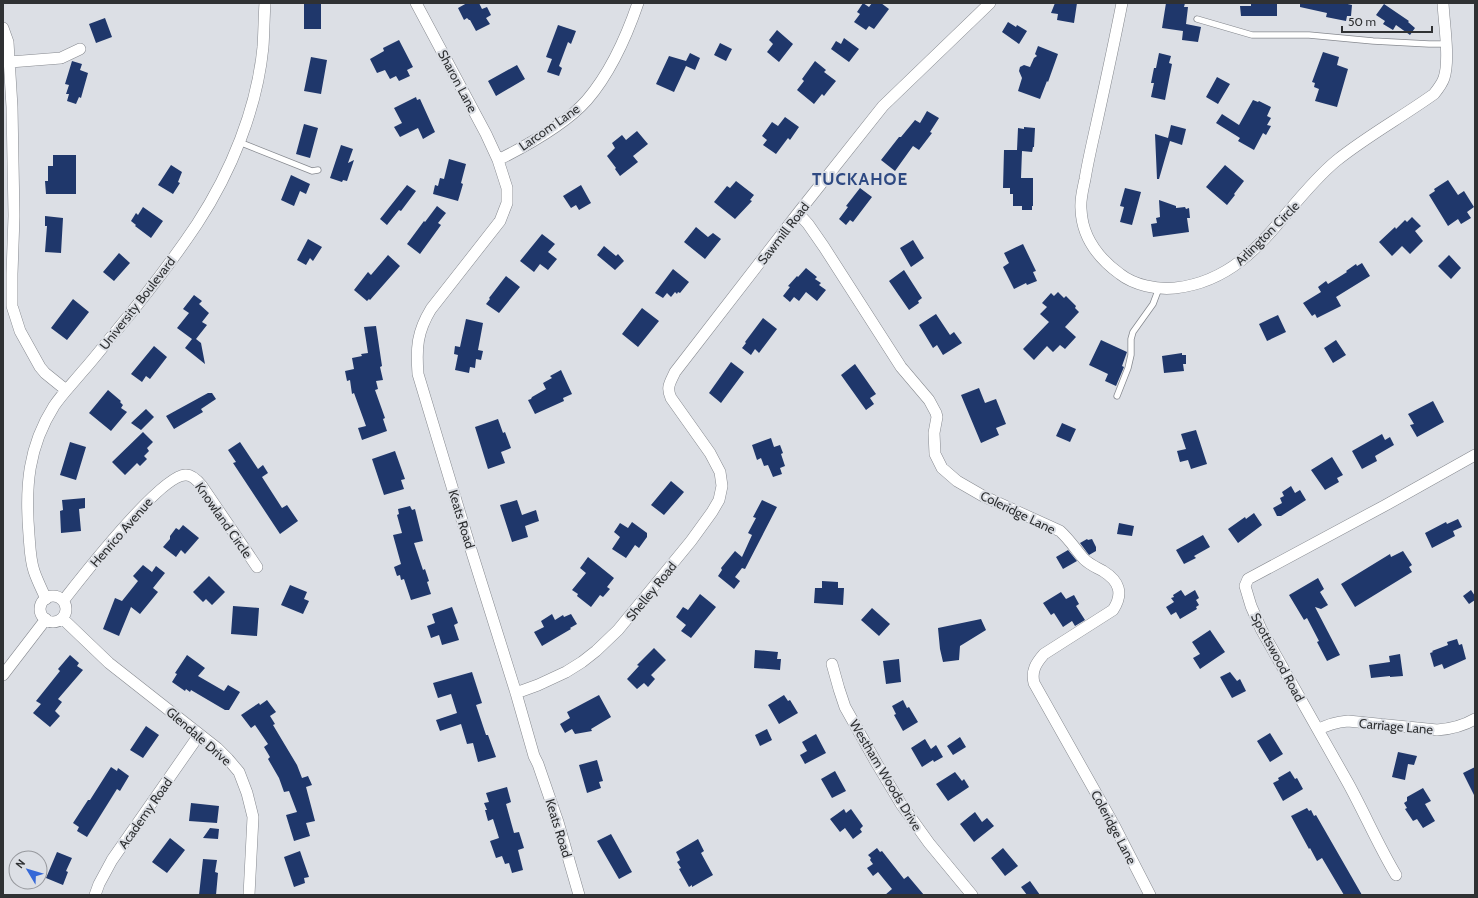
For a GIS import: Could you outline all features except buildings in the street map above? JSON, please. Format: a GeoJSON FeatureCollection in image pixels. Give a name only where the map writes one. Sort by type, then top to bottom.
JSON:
{"type":"FeatureCollection","features":[{"type":"Feature","properties":{"kind":"street","name":"University Boulevard"},"geometry":{"type":"LineString","coordinates":[[46,599],[34,570],[31,557],[27,510],[27,488],[32,456],[44,424],[54,405],[164,272],[213,197],[233,157],[249,112],[263,47],[265,3]]}},
{"type":"Feature","properties":{"kind":"street","name":"Sharon Lane"},"geometry":{"type":"LineString","coordinates":[[416,3],[486,134],[498,160]]}},
{"type":"Feature","properties":{"kind":"street","name":"Larcom Lane"},"geometry":{"type":"LineString","coordinates":[[498,160],[547,132],[575,112],[586,101],[609,70],[619,50],[638,3]]}},
{"type":"Feature","properties":{"kind":"street","name":"Sawmill Road"},"geometry":{"type":"LineString","coordinates":[[705,446],[671,398],[668,391],[669,384],[675,372],[883,106],[990,3]]}},
{"type":"Feature","properties":{"kind":"street","name":"Arlington Circle"},"geometry":{"type":"LineString","coordinates":[[1122,3],[1081,198],[1082,220],[1088,239],[1093,248],[1107,264],[1123,276],[1145,285],[1168,288],[1186,286],[1214,278],[1239,262],[1265,238],[1320,176],[1336,161],[1434,94],[1440,88],[1444,78],[1446,64],[1443,3]]}},
{"type":"Feature","properties":{"kind":"street"},"geometry":{"type":"LineString","coordinates":[[3,28],[8,42],[12,107],[14,216],[7,274],[12,306],[20,331],[40,367],[66,390]]}},
{"type":"Feature","properties":{"kind":"street"},"geometry":{"type":"LineString","coordinates":[[10,62],[61,58],[80,49]]}},
{"type":"Feature","properties":{"kind":"street","name":"Keats Road"},"geometry":{"type":"LineString","coordinates":[[498,160],[507,188],[507,203],[503,215],[493,232],[431,309],[424,321],[419,334],[416,354],[418,374],[534,756],[558,822],[579,895]]}},
{"type":"Feature","properties":{"kind":"street","name":"Coleridge Lane"},"geometry":{"type":"LineString","coordinates":[[798,213],[808,224],[824,247],[901,367],[929,400],[937,417],[934,433],[935,454],[942,468],[957,480],[983,496],[1060,531],[1068,538],[1089,564],[1108,575],[1116,584],[1119,598],[1114,610],[1044,654],[1037,662],[1033,671],[1033,678],[1034,683],[1114,825],[1150,895]]}},
{"type":"Feature","properties":{"kind":"street","name":"Shelley Road"},"geometry":{"type":"LineString","coordinates":[[516,693],[566,672],[596,651],[618,630],[691,541],[712,512],[722,493],[720,472],[705,446]]}},
{"type":"Feature","properties":{"kind":"street","name":"Spottswood Road"},"geometry":{"type":"LineString","coordinates":[[1396,875],[1318,730],[1258,623],[1245,586],[1248,579],[1475,455]]}},
{"type":"Feature","properties":{"kind":"street","name":"Knowland Circle"},"geometry":{"type":"LineString","coordinates":[[188,475],[194,478],[202,486],[257,567]]}},
{"type":"Feature","properties":{"kind":"street","name":"Henrico Avenue"},"geometry":{"type":"LineString","coordinates":[[63,601],[141,508],[162,487],[175,478],[188,475]]}},
{"type":"Feature","properties":{"kind":"street"},"geometry":{"type":"LineString","coordinates":[[51,596],[55,596],[63,601],[66,606],[66,611],[63,619],[54,623],[46,619],[41,614],[40,609],[42,603],[51,596]]}},
{"type":"Feature","properties":{"kind":"street"},"geometry":{"type":"LineString","coordinates":[[3,675],[46,619]]}},
{"type":"Feature","properties":{"kind":"street","name":"Glendale Drive"},"geometry":{"type":"LineString","coordinates":[[63,619],[109,663],[200,735],[228,759],[239,772],[247,793],[253,822],[249,895]]}},
{"type":"Feature","properties":{"kind":"street","name":"Westham Woods Drive"},"geometry":{"type":"LineString","coordinates":[[832,664],[845,707],[901,804],[929,843],[972,895]]}},
{"type":"Feature","properties":{"kind":"street","name":"Carriage Lane"},"geometry":{"type":"LineString","coordinates":[[1318,730],[1327,724],[1348,721],[1438,730],[1451,729],[1475,719]]}},
{"type":"Feature","properties":{"kind":"street","name":"Academy Road"},"geometry":{"type":"LineString","coordinates":[[95,895],[99,884],[112,860],[200,735]]}},
{"type":"Feature","properties":{"kind":"lane"},"geometry":{"type":"LineString","coordinates":[[1197,20],[1252,35],[1309,35],[1374,42],[1446,44]]}},
{"type":"Feature","properties":{"kind":"lane"},"geometry":{"type":"LineString","coordinates":[[239,142],[312,171],[318,170]]}},
{"type":"Feature","properties":{"kind":"lane"},"geometry":{"type":"LineString","coordinates":[[1117,396],[1132,355],[1131,339],[1133,332],[1153,304],[1159,287]]}},
{"type":"Feature","properties":{"kind":"district","name":"TUCKAHOE"},"geometry":{"type":"Point","coordinates":[860,179]}}]}
